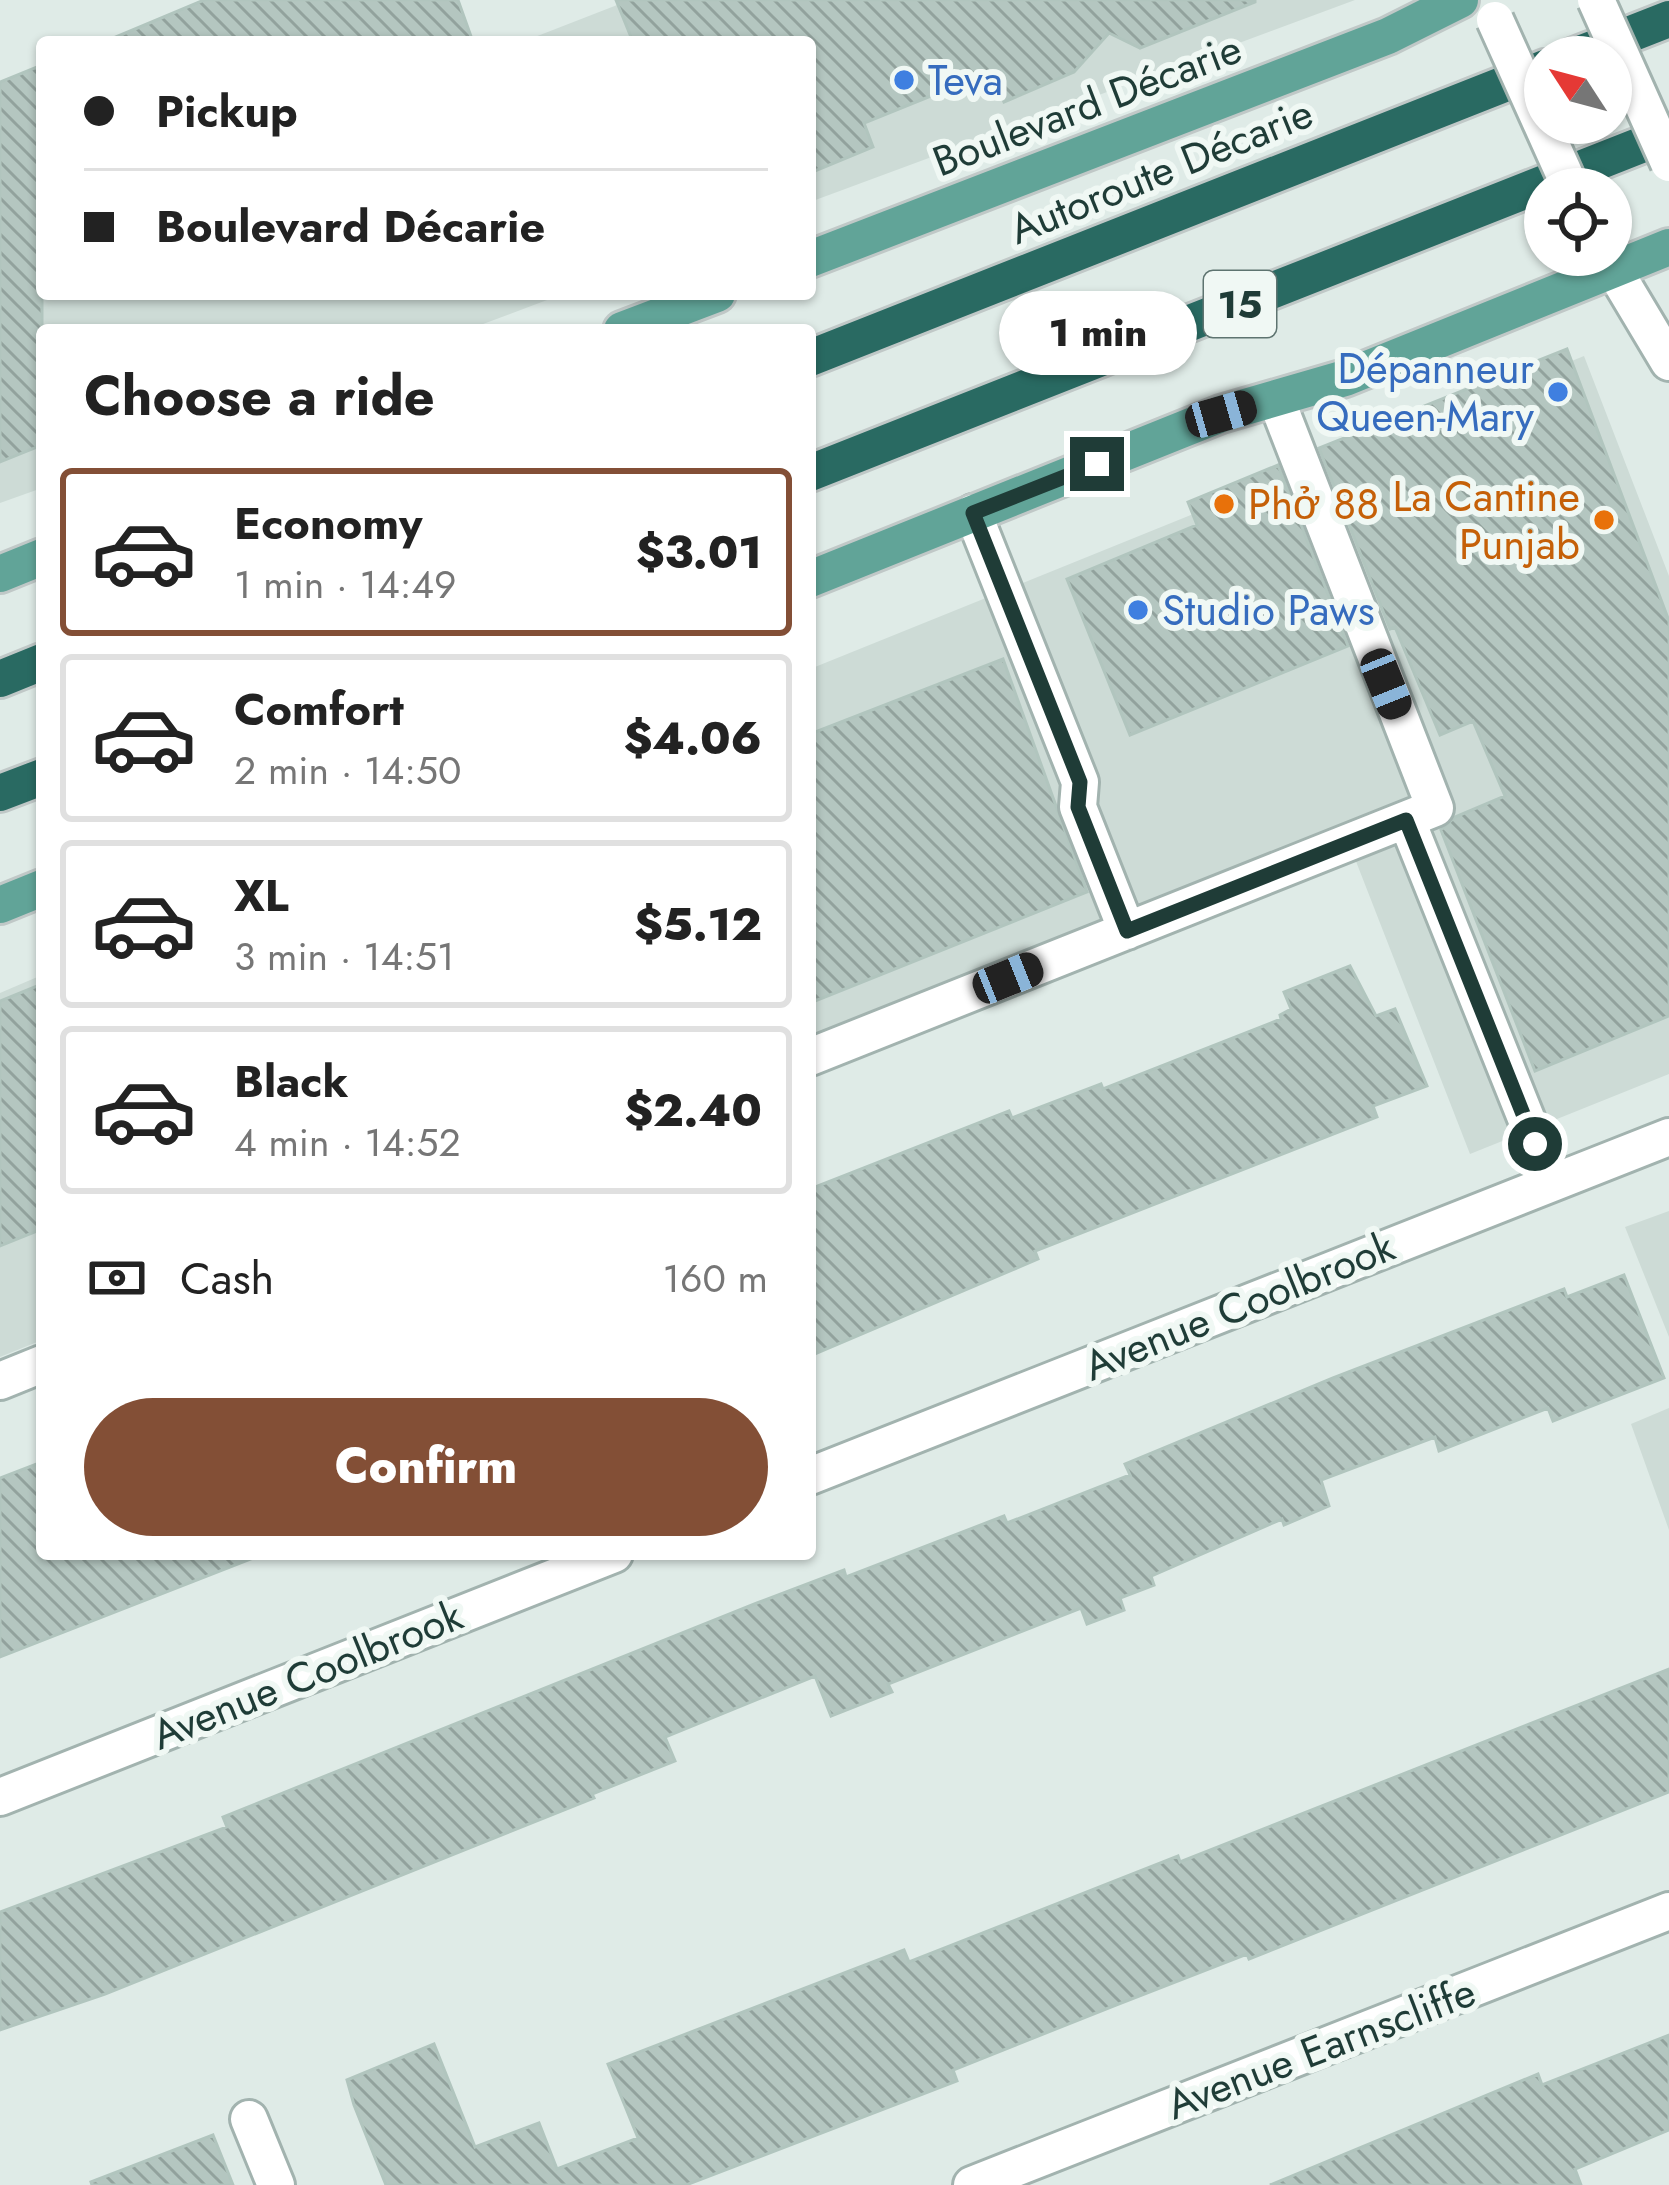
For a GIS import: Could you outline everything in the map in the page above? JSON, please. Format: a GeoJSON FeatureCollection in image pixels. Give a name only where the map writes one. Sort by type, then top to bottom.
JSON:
{"type":"FeatureCollection","features":[{"type":"Feature","properties":{"kind":"highway"},"geometry":{"type":"LineString","coordinates":[[1626,36],[1669,19]]}},
{"type":"Feature","properties":{"kind":"highway","name":"Autoroute Décarie"},"geometry":{"type":"LineString","coordinates":[[816,356],[1524,76]]}},
{"type":"Feature","properties":{"kind":"highway","name":"15"},"geometry":{"type":"LineString","coordinates":[[816,471],[1669,134]]}},
{"type":"Feature","properties":{"kind":"highway"},"geometry":{"type":"LineString","coordinates":[[0,679],[36,664]]}},
{"type":"Feature","properties":{"kind":"highway"},"geometry":{"type":"LineString","coordinates":[[0,793],[36,778]]}},
{"type":"Feature","properties":{"kind":"main road","name":"Boulevard Décarie"},"geometry":{"type":"LineString","coordinates":[[816,257],[1388,36],[1460,0]]}},
{"type":"Feature","properties":{"kind":"main road"},"geometry":{"type":"LineString","coordinates":[[1632,256],[1669,247]]}},
{"type":"Feature","properties":{"kind":"main road"},"geometry":{"type":"LineString","coordinates":[[816,577],[1221,414],[1345,378],[1578,276]]}},
{"type":"Feature","properties":{"kind":"main road"},"geometry":{"type":"LineString","coordinates":[[638,324],[701,300]]}},
{"type":"Feature","properties":{"kind":"main road"},"geometry":{"type":"LineString","coordinates":[[0,574],[36,559]]}},
{"type":"Feature","properties":{"kind":"main road"},"geometry":{"type":"LineString","coordinates":[[0,905],[36,890]]}},
{"type":"Feature","properties":{"kind":"street"},"geometry":{"type":"LineString","coordinates":[[1595,0],[1669,163]]}},
{"type":"Feature","properties":{"kind":"street"},"geometry":{"type":"LineString","coordinates":[[1491,10],[1562,168]]}},
{"type":"Feature","properties":{"kind":"street"},"geometry":{"type":"LineString","coordinates":[[1618,276],[1669,362]]}},
{"type":"Feature","properties":{"kind":"street"},"geometry":{"type":"LineString","coordinates":[[816,1055],[1435,808],[1276,399]]}},
{"type":"Feature","properties":{"kind":"street"},"geometry":{"type":"LineString","coordinates":[[973,513],[1080,782],[1078,807],[1127,931]]}},
{"type":"Feature","properties":{"kind":"street"},"geometry":{"type":"LineString","coordinates":[[1406,820],[1552,1183]]}},
{"type":"Feature","properties":{"kind":"street","name":"Avenue Coolbrook"},"geometry":{"type":"LineString","coordinates":[[816,1474],[1669,1137]]}},
{"type":"Feature","properties":{"kind":"street"},"geometry":{"type":"LineString","coordinates":[[0,1381],[36,1366]]}},
{"type":"Feature","properties":{"kind":"street","name":"Avenue Coolbrook"},"geometry":{"type":"LineString","coordinates":[[0,1797],[599,1560]]}},
{"type":"Feature","properties":{"kind":"street","name":"Avenue Earnscliffe"},"geometry":{"type":"LineString","coordinates":[[972,2185],[1669,1911]]}},
{"type":"Feature","properties":{"kind":"street"},"geometry":{"type":"LineString","coordinates":[[249,2119],[276,2185]]}},
{"type":"Feature","properties":{"kind":"shaded area"},"geometry":{"type":"Polygon","coordinates":[[[630,0],[1355,0],[816,200],[816,36],[537,36],[630,0]]]}},
{"type":"Feature","properties":{"kind":"shaded area"},"geometry":{"type":"Polygon","coordinates":[[[0,246],[36,287],[36,300],[547,300],[483,324],[36,324],[36,490],[0,503],[0,246]]]}},
{"type":"Feature","properties":{"kind":"shaded area"},"geometry":{"type":"Polygon","coordinates":[[[1584,356],[1669,576],[1669,1074],[1470,1154],[1343,828],[816,1036],[816,667],[1584,356]]]}},
{"type":"Feature","properties":{"kind":"shaded area"},"geometry":{"type":"Polygon","coordinates":[[[36,978],[36,1342],[0,1357],[0,993],[36,978]]]}},
{"type":"Feature","properties":{"kind":"shaded area"},"geometry":{"type":"Polygon","coordinates":[[[1669,1211],[1669,1337],[1625,1227],[1669,1211]]]}},
{"type":"Feature","properties":{"kind":"shaded area"},"geometry":{"type":"Polygon","coordinates":[[[1669,1408],[1669,1530],[1631,1424],[1669,1408]]]}},
{"type":"Feature","properties":{"kind":"building"},"geometry":{"type":"Polygon","coordinates":[[[204,0],[458,0],[471,36],[118,36],[204,0]]]}},
{"type":"Feature","properties":{"kind":"building"},"geometry":{"type":"Polygon","coordinates":[[[616,0],[1255,0],[1140,48],[1109,33],[1074,72],[1004,102],[992,74],[953,87],[864,123],[873,147],[816,171],[816,36],[631,36],[616,0]]]}},
{"type":"Feature","properties":{"kind":"building"},"geometry":{"type":"Polygon","coordinates":[[[36,67],[36,300],[42,300],[42,324],[36,324],[36,447],[0,462],[0,82],[36,67]]]}},
{"type":"Feature","properties":{"kind":"building"},"geometry":{"type":"Polygon","coordinates":[[[1567,349],[1669,621],[1669,1016],[1535,1071],[1441,830],[1455,817],[1505,796],[1473,721],[1440,735],[1395,627],[1390,629],[1319,448],[1567,349]]]}},
{"type":"Feature","properties":{"kind":"building"},"geometry":{"type":"Polygon","coordinates":[[[1278,465],[1348,646],[1130,735],[1067,579],[1197,525],[1188,502],[1278,465]]]}},
{"type":"Feature","properties":{"kind":"building"},"geometry":{"type":"Polygon","coordinates":[[[1003,659],[1087,892],[816,1001],[816,732],[1003,659]]]}},
{"type":"Feature","properties":{"kind":"building"},"geometry":{"type":"Polygon","coordinates":[[[1350,966],[1376,1016],[1395,1009],[1427,1086],[1373,1106],[1377,1117],[1035,1251],[1038,1259],[816,1353],[816,1187],[1009,1111],[1012,1118],[1101,1084],[1103,1089],[1281,1019],[1291,1009],[1284,992],[1350,966]]]}},
{"type":"Feature","properties":{"kind":"building"},"geometry":{"type":"Polygon","coordinates":[[[36,986],[36,1231],[0,1246],[0,1001],[36,986]]]}},
{"type":"Feature","properties":{"kind":"building"},"geometry":{"type":"Polygon","coordinates":[[[1624,1275],[1664,1378],[1553,1421],[1548,1408],[1439,1451],[1435,1437],[1321,1480],[1329,1506],[1284,1525],[1282,1519],[1151,1576],[1154,1585],[1120,1598],[1124,1610],[1087,1624],[1081,1608],[888,1684],[892,1692],[831,1716],[815,1676],[665,1737],[675,1761],[592,1794],[594,1798],[105,1994],[0,2030],[0,1912],[227,1827],[223,1817],[757,1603],[844,1570],[846,1577],[1004,1516],[1007,1523],[1130,1475],[1125,1464],[1333,1378],[1564,1289],[1567,1297],[1624,1275]]]}},
{"type":"Feature","properties":{"kind":"building"},"geometry":{"type":"Polygon","coordinates":[[[36,1464],[36,1560],[248,1560],[0,1657],[0,1478],[36,1464]]]}},
{"type":"Feature","properties":{"kind":"building"},"geometry":{"type":"Polygon","coordinates":[[[1669,1669],[1669,1792],[1249,1959],[1247,1954],[953,2070],[957,2081],[686,2185],[386,2185],[354,2105],[347,2080],[434,2044],[475,2147],[539,2123],[557,2169],[638,2138],[608,2064],[904,1950],[909,1962],[1178,1856],[1180,1862],[1669,1669]]]}},
{"type":"Feature","properties":{"kind":"building"},"geometry":{"type":"Polygon","coordinates":[[[1669,2035],[1669,2130],[1575,2169],[1581,2185],[1270,2185],[1538,2074],[1542,2085],[1669,2035]]]}},
{"type":"Feature","properties":{"kind":"building"},"geometry":{"type":"Polygon","coordinates":[[[213,2135],[233,2185],[92,2185],[91,2182],[213,2135]]]}},
{"type":"Feature","properties":{"kind":"place","name":"Teva"},"geometry":{"type":"Point","coordinates":[904,80]}},
{"type":"Feature","properties":{"kind":"place","name":"Dépanneur Queen-Mary"},"geometry":{"type":"Point","coordinates":[1558,392]}},
{"type":"Feature","properties":{"kind":"place","name":"Phở 88"},"geometry":{"type":"Point","coordinates":[1224,504]}},
{"type":"Feature","properties":{"kind":"place","name":"La Cantine Punjab"},"geometry":{"type":"Point","coordinates":[1604,520]}},
{"type":"Feature","properties":{"kind":"place","name":"Studio Paws"},"geometry":{"type":"Point","coordinates":[1138,610]}},
{"type":"Feature","properties":{"kind":"route"},"geometry":{"type":"LineString","coordinates":[[1097,464],[973,513],[1080,782],[1078,807],[1127,931],[1406,820],[1535,1144]]}}]}
